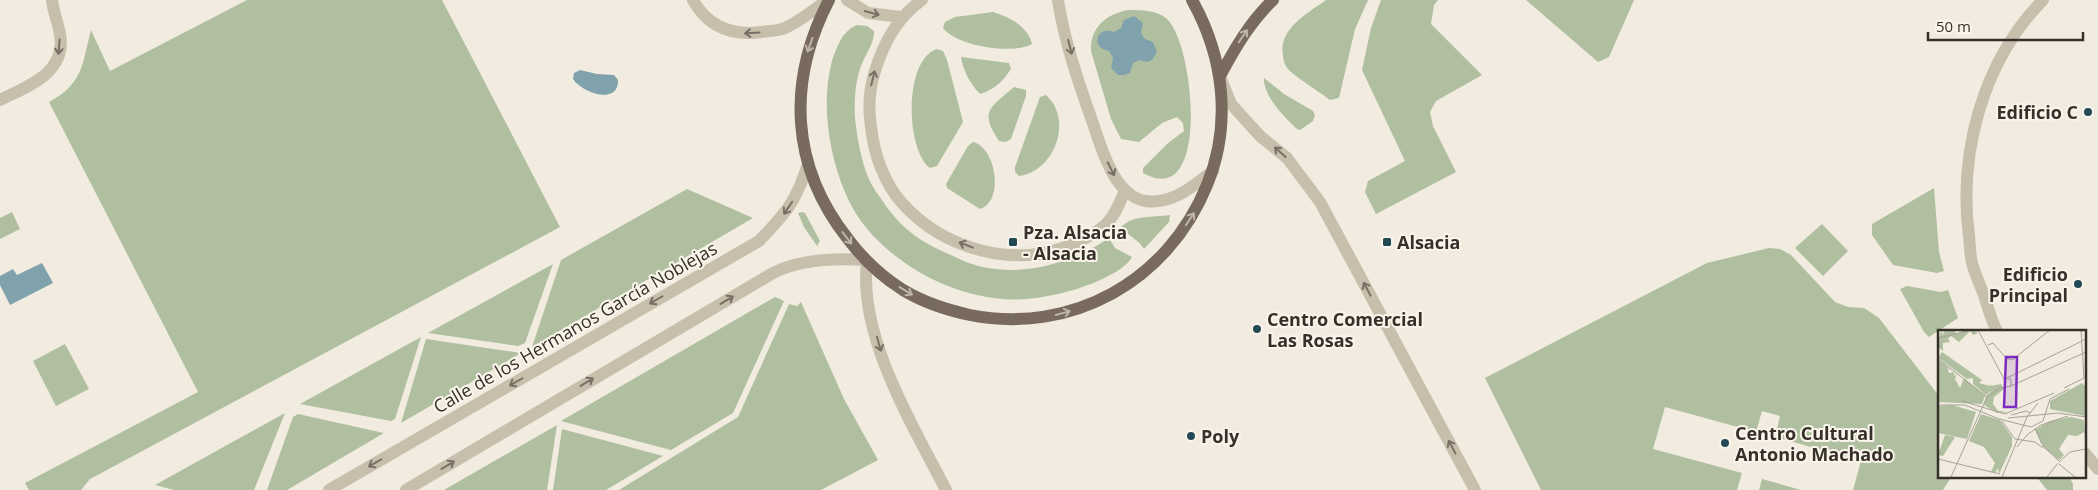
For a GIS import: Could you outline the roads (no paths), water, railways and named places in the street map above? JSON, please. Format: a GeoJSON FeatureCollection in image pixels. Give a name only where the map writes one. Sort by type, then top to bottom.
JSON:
{"type":"FeatureCollection","features":[{"type":"Feature","properties":{"kind":"main road"},"geometry":{"type":"LineString","coordinates":[[828,0],[807,53],[801,92],[802,141],[808,164],[823,203],[866,261],[903,290],[922,300],[954,312],[989,319],[1024,320],[1058,315],[1092,304],[1115,292],[1151,267],[1177,239],[1193,215],[1213,171],[1220,138],[1222,111],[1221,77],[1214,48],[1202,18],[1192,0]]}},
{"type":"Feature","properties":{"kind":"main road"},"geometry":{"type":"LineString","coordinates":[[1221,77],[1243,36],[1259,14],[1273,0]]}},
{"type":"Feature","properties":{"kind":"street"},"geometry":{"type":"LineString","coordinates":[[0,100],[50,72],[58,59],[60,35],[52,0]]}},
{"type":"Feature","properties":{"kind":"street"},"geometry":{"type":"LineString","coordinates":[[693,0],[712,22],[731,32],[750,34],[782,29],[808,15],[828,0]]}},
{"type":"Feature","properties":{"kind":"street"},"geometry":{"type":"LineString","coordinates":[[847,0],[868,13],[901,17]]}},
{"type":"Feature","properties":{"kind":"street"},"geometry":{"type":"LineString","coordinates":[[922,0],[901,17],[879,58],[872,79],[868,106],[872,143],[888,183],[902,203],[918,218],[937,231],[964,245],[990,253],[1039,254],[1064,248],[1087,238],[1106,224],[1118,208],[1125,190]]}},
{"type":"Feature","properties":{"kind":"street"},"geometry":{"type":"LineString","coordinates":[[1058,0],[1077,77],[1101,146],[1112,173],[1125,190],[1144,201],[1169,200],[1187,191],[1213,171]]}},
{"type":"Feature","properties":{"kind":"street"},"geometry":{"type":"LineString","coordinates":[[1997,330],[1972,262],[1966,212],[1967,172],[1973,132],[1991,80],[2008,45],[2030,13],[2043,0]]}},
{"type":"Feature","properties":{"kind":"street"},"geometry":{"type":"LineString","coordinates":[[1221,77],[1231,104],[1260,136],[1287,158],[1320,202],[1475,490]]}},
{"type":"Feature","properties":{"kind":"street","name":"Calle de los Hermanos García Noblejas"},"geometry":{"type":"LineString","coordinates":[[329,490],[759,241],[786,212],[800,189],[808,164]]}},
{"type":"Feature","properties":{"kind":"street"},"geometry":{"type":"LineString","coordinates":[[406,490],[773,272],[790,266],[816,261],[846,259],[866,261],[865,285],[884,363],[910,420],[946,490]]}},
{"type":"Feature","properties":{"kind":"street"},"geometry":{"type":"LineString","coordinates":[[2086,454],[2098,469]]}},
{"type":"Feature","properties":{"kind":"water"},"geometry":{"type":"Polygon","coordinates":[[[1134,16],[1143,23],[1141,33],[1145,39],[1153,42],[1157,52],[1152,60],[1147,62],[1140,60],[1133,63],[1130,73],[1118,75],[1111,68],[1113,58],[1109,51],[1099,46],[1097,42],[1099,34],[1108,31],[1114,32],[1121,28],[1124,20],[1134,16]]]}},
{"type":"Feature","properties":{"kind":"water"},"geometry":{"type":"Polygon","coordinates":[[[580,70],[614,75],[618,80],[617,88],[607,95],[600,95],[584,89],[573,79],[574,73],[580,70]]]}},
{"type":"Feature","properties":{"kind":"water"},"geometry":{"type":"Polygon","coordinates":[[[42,263],[53,283],[10,305],[0,285],[0,276],[13,269],[17,275],[42,263]]]}},
{"type":"Feature","properties":{"kind":"place","name":"Edificio C"},"geometry":{"type":"Point","coordinates":[2088,112]}},
{"type":"Feature","properties":{"kind":"place","name":"Pza. Alsacia - Alsacia"},"geometry":{"type":"Point","coordinates":[1013,242]}},
{"type":"Feature","properties":{"kind":"place","name":"Alsacia"},"geometry":{"type":"Point","coordinates":[1387,242]}},
{"type":"Feature","properties":{"kind":"place","name":"Edificio Principal"},"geometry":{"type":"Point","coordinates":[2078,284]}},
{"type":"Feature","properties":{"kind":"place","name":"Centro Comercial Las Rosas"},"geometry":{"type":"Point","coordinates":[1257,329]}},
{"type":"Feature","properties":{"kind":"place","name":"Poly"},"geometry":{"type":"Point","coordinates":[1191,436]}},
{"type":"Feature","properties":{"kind":"place","name":"Centro Cultural Antonio Machado"},"geometry":{"type":"Point","coordinates":[1725,443]}}]}
